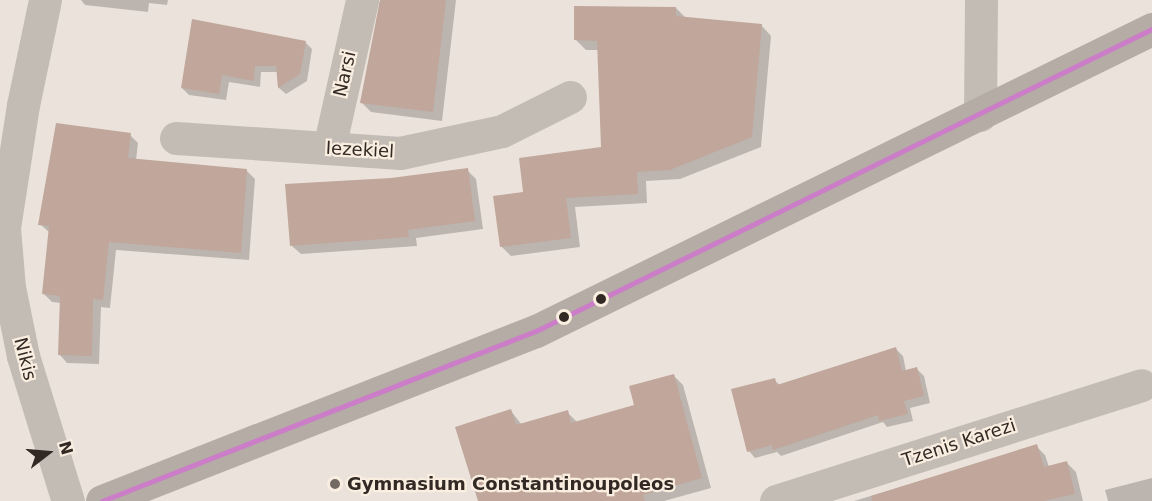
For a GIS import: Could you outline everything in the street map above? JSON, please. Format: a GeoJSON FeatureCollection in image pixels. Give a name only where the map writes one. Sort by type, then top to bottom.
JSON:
{"type":"FeatureCollection","features":[{"type":"Feature","properties":{"kind":"street","name":"Nikis"},"geometry":{"type":"LineString","coordinates":[[45,0],[11,103],[4,228],[9,287],[23,356],[68,501]]}},
{"type":"Feature","properties":{"kind":"street","name":"Narsi"},"geometry":{"type":"LineString","coordinates":[[329,148],[362,0]]}},
{"type":"Feature","properties":{"kind":"street"},"geometry":{"type":"LineString","coordinates":[[980,115],[981,0]]}},
{"type":"Feature","properties":{"kind":"street"},"geometry":{"type":"LineString","coordinates":[[102,501],[536,331],[1152,29]]}},
{"type":"Feature","properties":{"kind":"street","name":"Iezekiel"},"geometry":{"type":"LineString","coordinates":[[176,138],[400,153],[502,131],[570,97]]}},
{"type":"Feature","properties":{"kind":"street","name":"Tzenis Karezi"},"geometry":{"type":"LineString","coordinates":[[776,501],[1142,385]]}},
{"type":"Feature","properties":{"kind":"building"},"geometry":{"type":"Polygon","coordinates":[[[380,0],[446,0],[433,112],[360,103],[380,0]]]}},
{"type":"Feature","properties":{"kind":"building"},"geometry":{"type":"Polygon","coordinates":[[[574,6],[676,7],[676,16],[762,24],[752,137],[670,170],[637,172],[638,194],[566,198],[571,238],[500,247],[493,196],[523,192],[519,158],[601,147],[597,41],[574,40],[574,6]]]}},
{"type":"Feature","properties":{"kind":"building"},"geometry":{"type":"Polygon","coordinates":[[[192,19],[306,41],[300,74],[278,88],[276,66],[255,66],[254,81],[222,75],[219,94],[181,88],[192,19]]]}},
{"type":"Feature","properties":{"kind":"building"},"geometry":{"type":"Polygon","coordinates":[[[56,123],[131,133],[128,158],[247,169],[241,253],[109,242],[103,300],[93,299],[92,356],[58,355],[60,296],[42,294],[49,226],[38,225],[56,123]]]}},
{"type":"Feature","properties":{"kind":"building"},"geometry":{"type":"Polygon","coordinates":[[[468,168],[475,221],[408,230],[409,237],[290,246],[285,184],[391,178],[468,168]]]}},
{"type":"Feature","properties":{"kind":"building"},"geometry":{"type":"Polygon","coordinates":[[[896,347],[902,371],[917,367],[924,396],[904,401],[908,414],[879,421],[878,415],[773,450],[772,445],[747,452],[731,389],[775,378],[777,385],[896,347]]]}},
{"type":"Feature","properties":{"kind":"building"},"geometry":{"type":"Polygon","coordinates":[[[674,374],[702,478],[643,495],[645,501],[478,501],[455,427],[511,409],[516,425],[568,410],[571,423],[634,405],[629,386],[674,374]]]}},
{"type":"Feature","properties":{"kind":"building"},"geometry":{"type":"Polygon","coordinates":[[[1037,444],[1044,467],[1067,461],[1075,494],[1044,501],[872,501],[871,496],[1037,444]]]}},
{"type":"Feature","properties":{"kind":"transit line"},"geometry":{"type":"LineString","coordinates":[[102,501],[536,331],[1152,29]]}},
{"type":"Feature","properties":{"kind":"place","name":"Gymnasium Constantinoupoleos"},"geometry":{"type":"Point","coordinates":[335,484]}}]}
